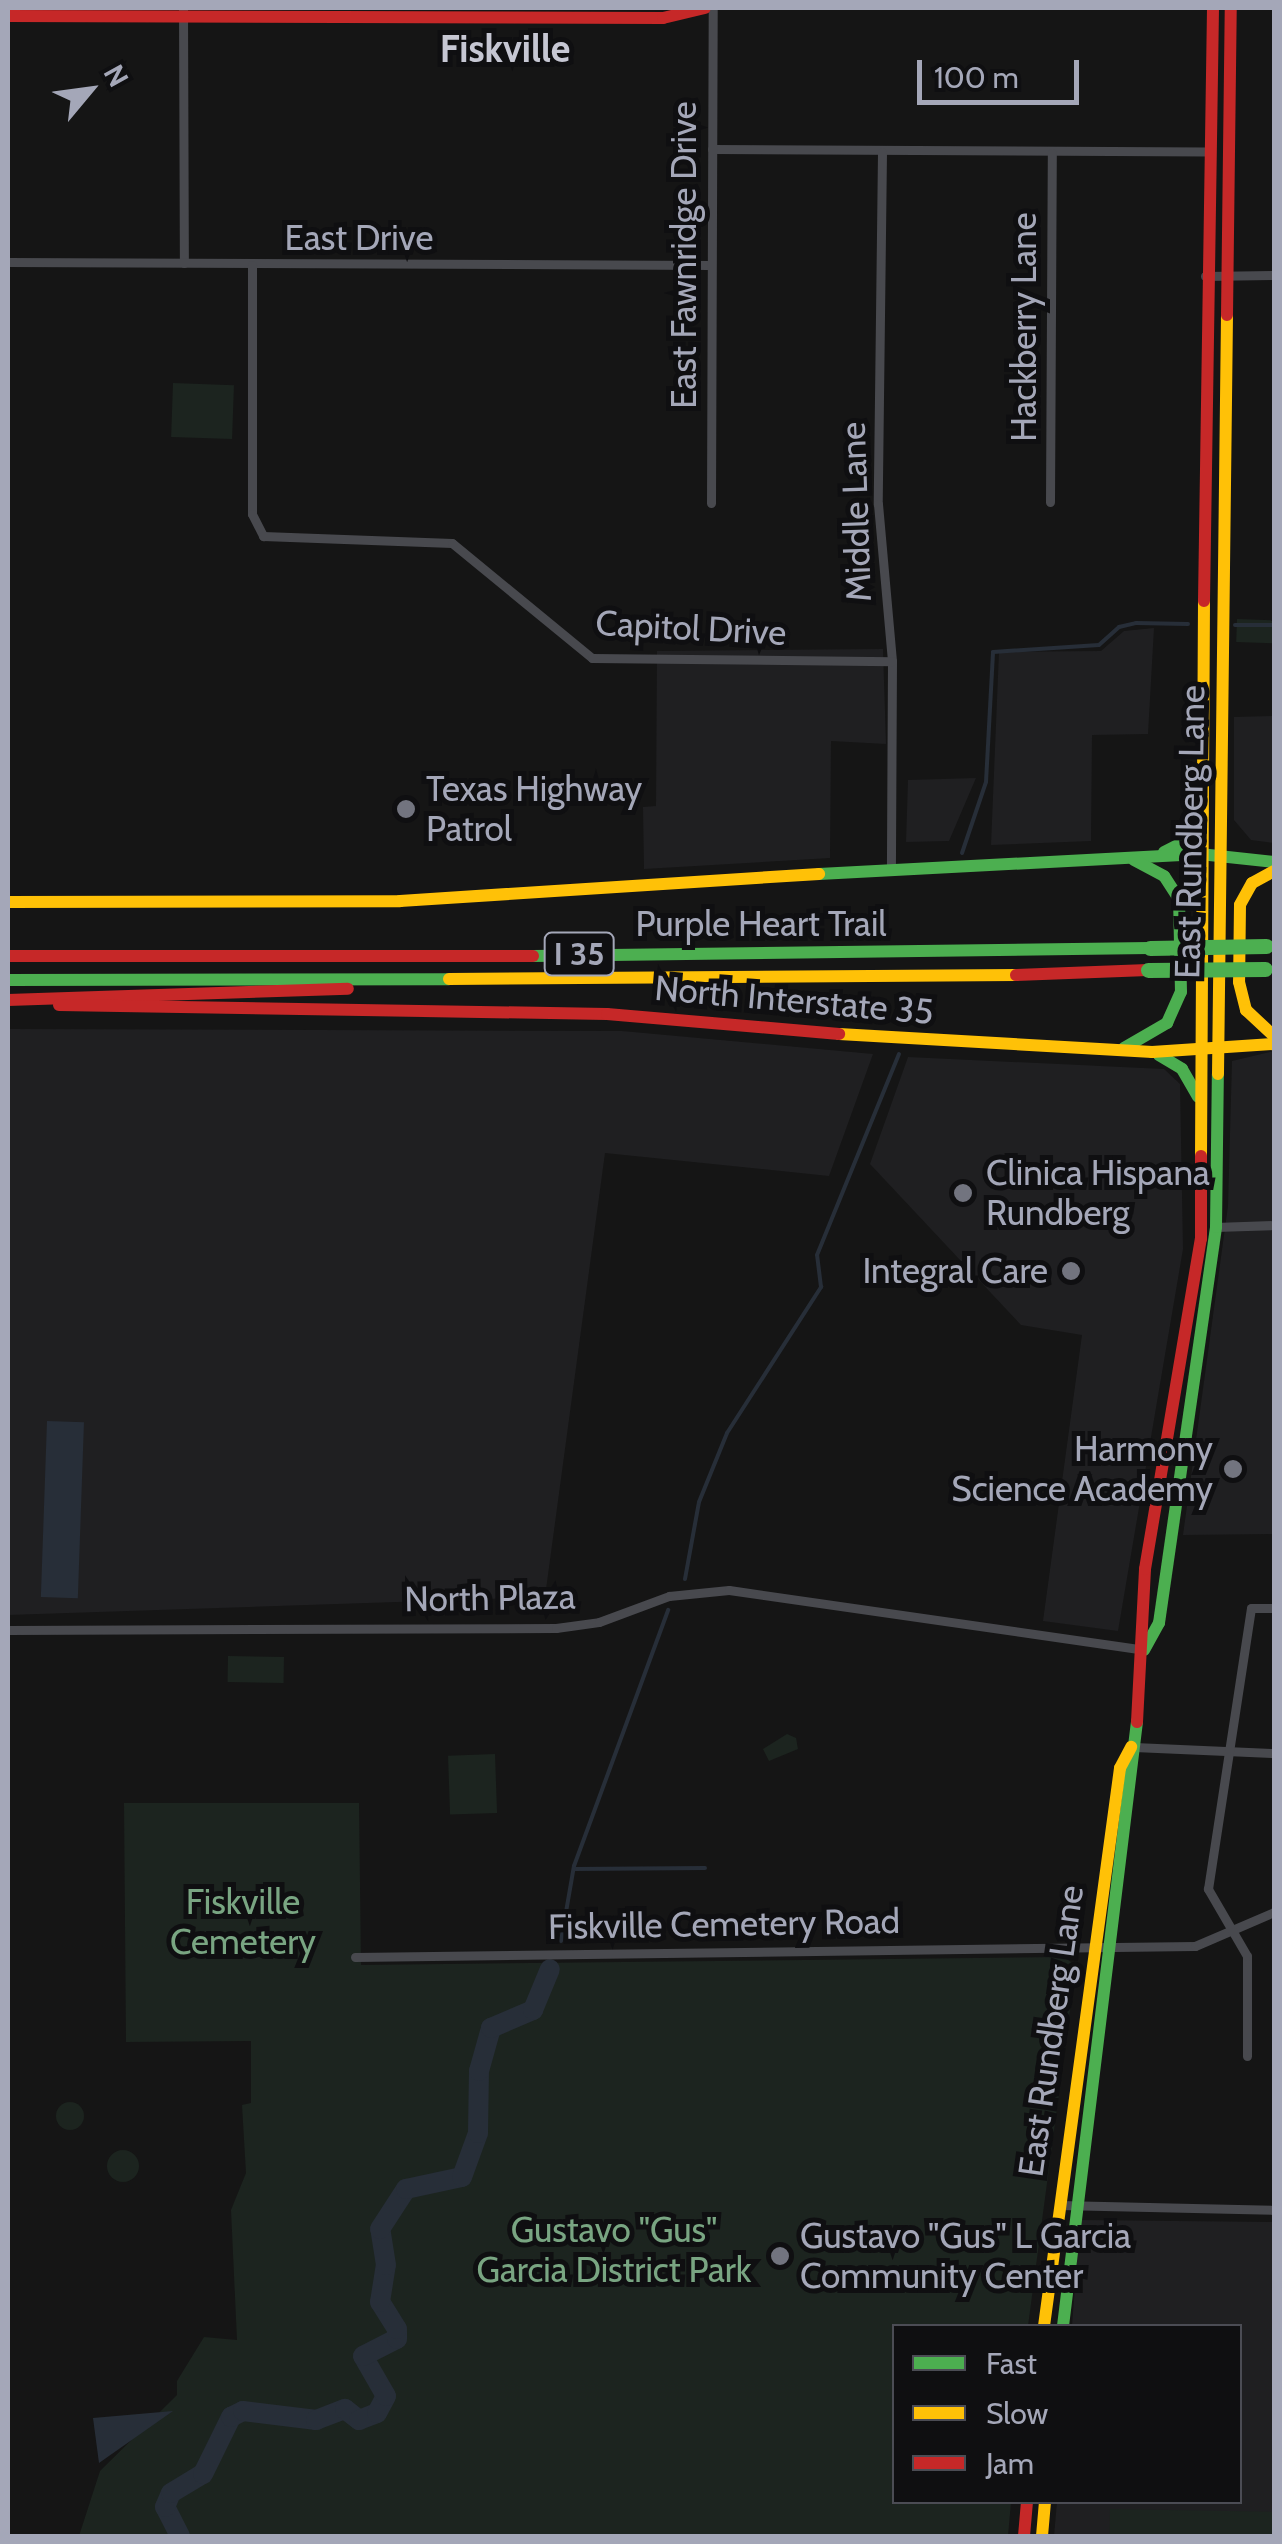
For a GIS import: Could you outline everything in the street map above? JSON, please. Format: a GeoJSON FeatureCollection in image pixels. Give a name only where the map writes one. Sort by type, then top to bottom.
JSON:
{"type":"FeatureCollection","features":[{"type":"Feature","properties":{"kind":"main road"},"geometry":{"type":"LineString","coordinates":[[8,16],[183,13],[663,18],[705,8]]}},
{"type":"Feature","properties":{"kind":"main road","name":"East Rundberg Lane"},"geometry":{"type":"LineString","coordinates":[[1063,2324],[1120,1768],[1131,1747],[1144,1650],[1138,1618],[1144,1569],[1209,1226],[1209,1052],[1200,854],[1205,276],[1214,8]]}},
{"type":"Feature","properties":{"kind":"main road","name":"East Rundberg Lane"},"geometry":{"type":"LineString","coordinates":[[1209,1226],[1200,1100],[1209,1052],[1218,856],[1231,8]]}},
{"type":"Feature","properties":{"kind":"main road"},"geometry":{"type":"LineString","coordinates":[[1204,431],[1226,432]]}},
{"type":"Feature","properties":{"kind":"main road"},"geometry":{"type":"LineString","coordinates":[[1202,674],[1222,674]]}},
{"type":"Feature","properties":{"kind":"main road"},"geometry":{"type":"LineString","coordinates":[[1157,855],[1188,840],[1201,815]]}},
{"type":"Feature","properties":{"kind":"main road"},"geometry":{"type":"LineString","coordinates":[[8,902],[400,901],[1157,855],[1200,854],[1274,862]]}},
{"type":"Feature","properties":{"kind":"main road"},"geometry":{"type":"LineString","coordinates":[[1122,857],[1164,876],[1182,919],[1175,1010],[1157,1032],[1122,1050]]}},
{"type":"Feature","properties":{"kind":"main road"},"geometry":{"type":"LineString","coordinates":[[1274,871],[1252,883],[1240,905],[1238,982],[1246,1010],[1274,1036]]}},
{"type":"Feature","properties":{"kind":"main road","name":"Purple Heart Trail"},"geometry":{"type":"LineString","coordinates":[[8,956],[875,956],[1270,946]]}},
{"type":"Feature","properties":{"kind":"main road","name":"Purple Heart Trail"},"geometry":{"type":"LineString","coordinates":[[8,980],[947,978],[1270,969]]}},
{"type":"Feature","properties":{"kind":"main road"},"geometry":{"type":"LineString","coordinates":[[8,1002],[341,990],[406,980]]}},
{"type":"Feature","properties":{"kind":"main road","name":"North Interstate 35"},"geometry":{"type":"LineString","coordinates":[[8,1002],[607,1014],[972,1046],[1152,1052],[1209,1052],[1274,1044]]}},
{"type":"Feature","properties":{"kind":"main road"},"geometry":{"type":"LineString","coordinates":[[1152,1052],[1182,1069],[1200,1100]]}},
{"type":"Feature","properties":{"kind":"main road","name":"East Rundberg Lane"},"geometry":{"type":"LineString","coordinates":[[1044,2324],[1056,2205],[1102,1946]]}},
{"type":"Feature","properties":{"kind":"main road"},"geometry":{"type":"LineString","coordinates":[[1046,2309],[1066,2296]]}},
{"type":"Feature","properties":{"kind":"main road"},"geometry":{"type":"LineString","coordinates":[[1024,2536],[1028,2504]]}},
{"type":"Feature","properties":{"kind":"main road"},"geometry":{"type":"LineString","coordinates":[[1042,2536],[1046,2504]]}},
{"type":"Feature","properties":{"kind":"street","name":"East Fawnridge Drive"},"geometry":{"type":"LineString","coordinates":[[710,502],[712,8]]}},
{"type":"Feature","properties":{"kind":"street"},"geometry":{"type":"LineString","coordinates":[[183,13],[184,263]]}},
{"type":"Feature","properties":{"kind":"street"},"geometry":{"type":"LineString","coordinates":[[712,150],[1208,152]]}},
{"type":"Feature","properties":{"kind":"street","name":"Middle Lane"},"geometry":{"type":"LineString","coordinates":[[882,152],[878,504],[892,661],[891,869]]}},
{"type":"Feature","properties":{"kind":"street","name":"Hackberry Lane"},"geometry":{"type":"LineString","coordinates":[[1050,502],[1052,153]]}},
{"type":"Feature","properties":{"kind":"street","name":"East Drive"},"geometry":{"type":"LineString","coordinates":[[8,262],[710,265]]}},
{"type":"Feature","properties":{"kind":"street","name":"Capitol Drive"},"geometry":{"type":"LineString","coordinates":[[252,266],[252,514],[262,536],[452,544],[592,658],[892,661]]}},
{"type":"Feature","properties":{"kind":"street"},"geometry":{"type":"LineString","coordinates":[[1205,276],[1274,275]]}},
{"type":"Feature","properties":{"kind":"street"},"geometry":{"type":"LineString","coordinates":[[1209,1226],[1274,1225]]}},
{"type":"Feature","properties":{"kind":"street","name":"North Plaza"},"geometry":{"type":"LineString","coordinates":[[8,1630],[556,1628],[598,1622],[669,1596],[729,1590],[1144,1650]]}},
{"type":"Feature","properties":{"kind":"street"},"geometry":{"type":"LineString","coordinates":[[1247,2056],[1246,1956],[1208,1896],[1252,1608],[1274,1608]]}},
{"type":"Feature","properties":{"kind":"street"},"geometry":{"type":"LineString","coordinates":[[1131,1747],[1274,1753]]}},
{"type":"Feature","properties":{"kind":"street","name":"Fiskville Cemetery Road"},"geometry":{"type":"LineString","coordinates":[[355,1957],[1195,1946],[1274,1912]]}},
{"type":"Feature","properties":{"kind":"street"},"geometry":{"type":"LineString","coordinates":[[1056,2205],[1274,2210]]}},
{"type":"Feature","properties":{"kind":"shaded area"},"geometry":{"type":"Polygon","coordinates":[[[1154,628],[1148,734],[1092,735],[1091,841],[991,845],[999,652],[1101,651],[1124,631],[1154,628]]]}},
{"type":"Feature","properties":{"kind":"shaded area"},"geometry":{"type":"Polygon","coordinates":[[[883,649],[886,744],[831,741],[830,858],[644,869],[643,807],[656,806],[657,651],[883,649]]]}},
{"type":"Feature","properties":{"kind":"shaded area"},"geometry":{"type":"Polygon","coordinates":[[[1274,716],[1274,843],[1251,840],[1234,820],[1234,717],[1274,716]]]}},
{"type":"Feature","properties":{"kind":"shaded area"},"geometry":{"type":"Polygon","coordinates":[[[976,778],[949,841],[906,842],[908,780],[976,778]]]}},
{"type":"Feature","properties":{"kind":"shaded area"},"geometry":{"type":"Polygon","coordinates":[[[8,1029],[622,1031],[873,1054],[829,1176],[605,1153],[545,1597],[8,1615],[8,1029]]]}},
{"type":"Feature","properties":{"kind":"shaded area"},"geometry":{"type":"Polygon","coordinates":[[[1274,1051],[1274,1534],[1183,1535],[1228,1206],[1232,1061],[1274,1051]]]}},
{"type":"Feature","properties":{"kind":"shaded area"},"geometry":{"type":"Polygon","coordinates":[[[908,1057],[1164,1069],[1180,1084],[1183,1249],[1118,1631],[1043,1621],[1082,1335],[1021,1325],[870,1164],[908,1057]]]}},
{"type":"Feature","properties":{"kind":"shaded area"},"geometry":{"type":"Polygon","coordinates":[[[47,1421],[84,1422],[78,1598],[41,1597],[47,1421]]]}},
{"type":"Feature","properties":{"kind":"shaded area"},"geometry":{"type":"Polygon","coordinates":[[[1080,2220],[1274,2222],[1274,2536],[1054,2536],[1057,2504],[1242,2504],[1242,2324],[1072,2324],[1080,2220]]]}},
{"type":"Feature","properties":{"kind":"shaded area"},"geometry":{"type":"Polygon","coordinates":[[[173,2411],[99,2463],[93,2418],[173,2411]]]}},
{"type":"Feature","properties":{"kind":"green space"},"geometry":{"type":"Polygon","coordinates":[[[173,383],[234,385],[232,439],[171,437],[173,383]]]}},
{"type":"Feature","properties":{"kind":"green space"},"geometry":{"type":"Polygon","coordinates":[[[1237,619],[1274,620],[1273,643],[1236,642],[1237,619]]]}},
{"type":"Feature","properties":{"kind":"green space"},"geometry":{"type":"Polygon","coordinates":[[[228,1656],[284,1657],[284,1683],[228,1682],[228,1656]]]}},
{"type":"Feature","properties":{"kind":"green space"},"geometry":{"type":"Polygon","coordinates":[[[787,1734],[796,1738],[798,1749],[769,1761],[763,1749],[787,1734]]]}},
{"type":"Feature","properties":{"kind":"green space"},"geometry":{"type":"Polygon","coordinates":[[[495,1754],[497,1813],[450,1815],[448,1756],[495,1754]]]}},
{"type":"Feature","properties":{"kind":"green space","name":"Gustavo \"Gus\" Garcia District Park"},"geometry":{"type":"Polygon","coordinates":[[[124,1803],[359,1803],[361,1965],[1063,1957],[1076,1965],[1028,2324],[892,2324],[892,2504],[1011,2504],[1008,2536],[79,2536],[100,2471],[177,2395],[177,2381],[204,2337],[237,2340],[231,2210],[246,2173],[242,2105],[251,2103],[251,2041],[126,2042],[124,1803]]]}},
{"type":"Feature","properties":{"kind":"green space"},"geometry":{"type":"Polygon","coordinates":[[[70,2102],[80,2106],[84,2116],[80,2126],[70,2130],[60,2126],[56,2116],[60,2106],[70,2102]]]}},
{"type":"Feature","properties":{"kind":"green space"},"geometry":{"type":"Polygon","coordinates":[[[123,2150],[134,2155],[139,2166],[134,2177],[123,2182],[112,2177],[107,2166],[112,2155],[123,2150]]]}},
{"type":"Feature","properties":{"kind":"green space"},"geometry":{"type":"Polygon","coordinates":[[[1110,2509],[1274,2512],[1274,2536],[1110,2536],[1110,2509]]]}},
{"type":"Feature","properties":{"kind":"waterway"},"geometry":{"type":"LineString","coordinates":[[962,853],[986,782],[993,652],[1099,645],[1119,627],[1136,623],[1188,624]]}},
{"type":"Feature","properties":{"kind":"waterway"},"geometry":{"type":"LineString","coordinates":[[1235,625],[1274,625]]}},
{"type":"Feature","properties":{"kind":"waterway"},"geometry":{"type":"LineString","coordinates":[[685,1579],[699,1502],[727,1433],[821,1287],[817,1255],[899,1054]]}},
{"type":"Feature","properties":{"kind":"waterway"},"geometry":{"type":"LineString","coordinates":[[561,1941],[574,1866],[668,1610]]}},
{"type":"Feature","properties":{"kind":"waterway"},"geometry":{"type":"LineString","coordinates":[[574,1869],[705,1868]]}},
{"type":"Feature","properties":{"kind":"waterway"},"geometry":{"type":"LineString","coordinates":[[180,2536],[165,2507],[171,2493],[203,2474],[231,2417],[243,2411],[316,2420],[345,2409],[359,2420],[377,2413],[386,2396],[363,2356],[397,2339],[397,2329],[380,2302],[386,2265],[380,2229],[406,2189],[462,2177],[478,2133],[479,2071],[491,2028],[533,2010],[550,1969]]}},
{"type":"Feature","properties":{"kind":"traffic: fast"},"geometry":{"type":"LineString","coordinates":[[1164,852],[1188,840],[1199,820]]}},
{"type":"Feature","properties":{"kind":"traffic: fast"},"geometry":{"type":"LineString","coordinates":[[819,874],[1200,854],[1274,862]]}},
{"type":"Feature","properties":{"kind":"traffic: fast"},"geometry":{"type":"LineString","coordinates":[[1124,1048],[1167,1023],[1181,992],[1179,899],[1164,876],[1134,860]]}},
{"type":"Feature","properties":{"kind":"traffic: fast"},"geometry":{"type":"LineString","coordinates":[[1150,948],[1266,946]]}},
{"type":"Feature","properties":{"kind":"traffic: fast"},"geometry":{"type":"LineString","coordinates":[[533,956],[1150,948]]}},
{"type":"Feature","properties":{"kind":"traffic: fast"},"geometry":{"type":"LineString","coordinates":[[1148,970],[1265,969]]}},
{"type":"Feature","properties":{"kind":"traffic: fast"},"geometry":{"type":"LineString","coordinates":[[8,980],[449,979]]}},
{"type":"Feature","properties":{"kind":"traffic: fast"},"geometry":{"type":"LineString","coordinates":[[1159,1055],[1182,1069],[1198,1097]]}},
{"type":"Feature","properties":{"kind":"traffic: fast"},"geometry":{"type":"LineString","coordinates":[[1144,1650],[1159,1623],[1216,1227],[1218,1074]]}},
{"type":"Feature","properties":{"kind":"traffic: fast"},"geometry":{"type":"LineString","coordinates":[[1063,2324],[1137,1722]]}},
{"type":"Feature","properties":{"kind":"traffic: slow"},"geometry":{"type":"LineString","coordinates":[[1218,1074],[1227,315]]}},
{"type":"Feature","properties":{"kind":"traffic: slow"},"geometry":{"type":"LineString","coordinates":[[1201,1156],[1204,601]]}},
{"type":"Feature","properties":{"kind":"traffic: slow"},"geometry":{"type":"LineString","coordinates":[[1274,871],[1252,883],[1240,905],[1239,982],[1246,1010],[1274,1036]]}},
{"type":"Feature","properties":{"kind":"traffic: slow"},"geometry":{"type":"LineString","coordinates":[[8,902],[400,901],[819,874]]}},
{"type":"Feature","properties":{"kind":"traffic: slow"},"geometry":{"type":"LineString","coordinates":[[449,979],[1016,975]]}},
{"type":"Feature","properties":{"kind":"traffic: slow"},"geometry":{"type":"LineString","coordinates":[[839,1034],[1152,1052],[1274,1044]]}},
{"type":"Feature","properties":{"kind":"traffic: slow"},"geometry":{"type":"LineString","coordinates":[[1044,2324],[1120,1768],[1131,1747]]}},
{"type":"Feature","properties":{"kind":"traffic: slow"},"geometry":{"type":"LineString","coordinates":[[1042,2536],[1045,2504]]}},
{"type":"Feature","properties":{"kind":"traffic: jam"},"geometry":{"type":"LineString","coordinates":[[8,16],[663,18],[705,8]]}},
{"type":"Feature","properties":{"kind":"traffic: jam"},"geometry":{"type":"LineString","coordinates":[[1204,601],[1213,8]]}},
{"type":"Feature","properties":{"kind":"traffic: jam"},"geometry":{"type":"LineString","coordinates":[[1227,315],[1231,8]]}},
{"type":"Feature","properties":{"kind":"traffic: jam"},"geometry":{"type":"LineString","coordinates":[[8,956],[533,956]]}},
{"type":"Feature","properties":{"kind":"traffic: jam"},"geometry":{"type":"LineString","coordinates":[[1016,975],[1148,970]]}},
{"type":"Feature","properties":{"kind":"traffic: jam"},"geometry":{"type":"LineString","coordinates":[[8,1000],[348,989]]}},
{"type":"Feature","properties":{"kind":"traffic: jam"},"geometry":{"type":"LineString","coordinates":[[59,1005],[607,1014],[839,1034]]}},
{"type":"Feature","properties":{"kind":"traffic: jam"},"geometry":{"type":"LineString","coordinates":[[1137,1722],[1145,1569],[1201,1239],[1201,1156]]}},
{"type":"Feature","properties":{"kind":"traffic: jam"},"geometry":{"type":"LineString","coordinates":[[1024,2536],[1027,2504]]}},
{"type":"Feature","properties":{"kind":"place","name":"Texas Highway Patrol"},"geometry":{"type":"Point","coordinates":[406,809]}},
{"type":"Feature","properties":{"kind":"place","name":"Clinica Hispana Rundberg"},"geometry":{"type":"Point","coordinates":[963,1193]}},
{"type":"Feature","properties":{"kind":"place","name":"Integral Care"},"geometry":{"type":"Point","coordinates":[1071,1271]}},
{"type":"Feature","properties":{"kind":"place","name":"Harmony Science Academy"},"geometry":{"type":"Point","coordinates":[1233,1469]}},
{"type":"Feature","properties":{"kind":"place","name":"Gustavo \"Gus\" L Garcia Community Center"},"geometry":{"type":"Point","coordinates":[780,2256]}},
{"type":"Feature","properties":{"kind":"district","name":"Fiskville"},"geometry":{"type":"Point","coordinates":[505,49]}},
{"type":"Feature","properties":{"kind":"park label","name":"Fiskville Cemetery"},"geometry":{"type":"Point","coordinates":[243,1922]}}]}
